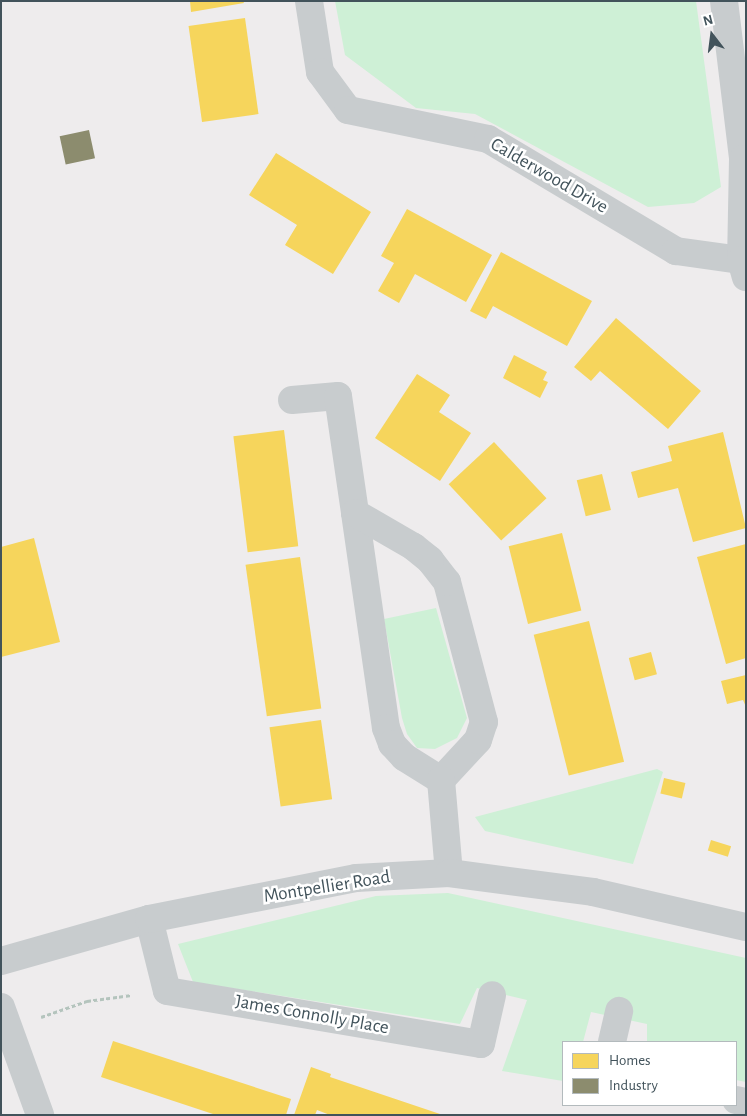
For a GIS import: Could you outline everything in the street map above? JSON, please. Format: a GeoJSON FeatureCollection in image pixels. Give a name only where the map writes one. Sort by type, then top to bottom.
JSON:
{"type":"FeatureCollection","features":[{"type":"Feature","properties":{"kind":"street","name":"Calderwood Drive"},"geometry":{"type":"LineString","coordinates":[[309,1],[320,72],[348,110],[488,140],[676,251],[743,268],[743,159],[724,1]]}},
{"type":"Feature","properties":{"kind":"street"},"geometry":{"type":"LineString","coordinates":[[292,400],[338,396],[386,728],[392,744],[404,757],[441,780]]}},
{"type":"Feature","properties":{"kind":"street"},"geometry":{"type":"LineString","coordinates":[[355,513],[414,547],[430,560],[447,582],[484,722],[478,740],[441,780],[448,873]]}},
{"type":"Feature","properties":{"kind":"street","name":"Montpellier Road"},"geometry":{"type":"LineString","coordinates":[[1,961],[149,919],[356,878],[448,873],[593,892],[746,926]]}},
{"type":"Feature","properties":{"kind":"street"},"geometry":{"type":"LineString","coordinates":[[149,919],[167,991]]}},
{"type":"Feature","properties":{"kind":"street","name":"James Connolly Place"},"geometry":{"type":"LineString","coordinates":[[167,991],[481,1044],[492,995]]}},
{"type":"Feature","properties":{"kind":"street"},"geometry":{"type":"LineString","coordinates":[[612,1041],[620,1012]]}},
{"type":"Feature","properties":{"kind":"street"},"geometry":{"type":"LineString","coordinates":[[5,1018],[40,1115]]}},
{"type":"Feature","properties":{"kind":"path"},"geometry":{"type":"LineString","coordinates":[[5,1018],[87,1001],[167,991]]}},
{"type":"Feature","properties":{"kind":"green space"},"geometry":{"type":"Polygon","coordinates":[[[335,1],[696,1],[721,187],[694,203],[648,207],[475,114],[416,108],[345,55],[335,1]]]}},
{"type":"Feature","properties":{"kind":"green space"},"geometry":{"type":"Polygon","coordinates":[[[436,608],[467,718],[457,738],[435,749],[417,748],[407,734],[402,718],[384,619],[436,608]]]}},
{"type":"Feature","properties":{"kind":"green space"},"geometry":{"type":"Polygon","coordinates":[[[657,769],[663,772],[633,864],[485,831],[475,817],[657,769]]]}},
{"type":"Feature","properties":{"kind":"green space"},"geometry":{"type":"Polygon","coordinates":[[[448,893],[746,958],[746,1082],[737,1080],[737,1041],[647,1041],[647,1024],[591,1012],[583,1041],[562,1041],[562,1081],[502,1071],[527,1000],[477,988],[460,1024],[193,982],[178,944],[376,896],[448,893]]]}},
{"type":"Feature","properties":{"kind":"building: Homes"},"geometry":{"type":"Polygon","coordinates":[[[190,1],[243,1],[244,3],[191,12],[190,1]]]}},
{"type":"Feature","properties":{"kind":"building: Homes"},"geometry":{"type":"Polygon","coordinates":[[[245,18],[258,114],[202,122],[189,26],[245,18]]]}},
{"type":"Feature","properties":{"kind":"building: Homes"},"geometry":{"type":"Polygon","coordinates":[[[276,153],[371,212],[333,274],[285,245],[297,225],[249,195],[276,153]]]}},
{"type":"Feature","properties":{"kind":"building: Homes"},"geometry":{"type":"Polygon","coordinates":[[[407,209],[492,255],[466,302],[415,274],[399,303],[378,291],[394,263],[381,256],[407,209]]]}},
{"type":"Feature","properties":{"kind":"building: Homes"},"geometry":{"type":"Polygon","coordinates":[[[501,252],[592,301],[567,346],[493,306],[486,319],[470,311],[501,252]]]}},
{"type":"Feature","properties":{"kind":"building: Homes"},"geometry":{"type":"Polygon","coordinates":[[[616,318],[701,391],[668,429],[600,371],[591,381],[574,367],[616,318]]]}},
{"type":"Feature","properties":{"kind":"building: Homes"},"geometry":{"type":"Polygon","coordinates":[[[514,355],[547,372],[543,380],[548,382],[540,398],[503,378],[514,355]]]}},
{"type":"Feature","properties":{"kind":"building: Homes"},"geometry":{"type":"Polygon","coordinates":[[[417,374],[450,395],[439,412],[471,433],[440,481],[375,438],[417,374]]]}},
{"type":"Feature","properties":{"kind":"building: Homes"},"geometry":{"type":"Polygon","coordinates":[[[284,430],[298,546],[248,552],[233,436],[284,430]]]}},
{"type":"Feature","properties":{"kind":"building: Homes"},"geometry":{"type":"Polygon","coordinates":[[[723,432],[746,528],[693,542],[678,488],[638,498],[631,472],[672,461],[668,446],[723,432]]]}},
{"type":"Feature","properties":{"kind":"building: Homes"},"geometry":{"type":"Polygon","coordinates":[[[494,442],[547,498],[501,541],[449,484],[494,442]]]}},
{"type":"Feature","properties":{"kind":"building: Homes"},"geometry":{"type":"Polygon","coordinates":[[[602,474],[611,510],[586,516],[577,480],[602,474]]]}},
{"type":"Feature","properties":{"kind":"building: Homes"},"geometry":{"type":"Polygon","coordinates":[[[562,533],[581,611],[528,624],[509,546],[562,533]]]}},
{"type":"Feature","properties":{"kind":"building: Homes"},"geometry":{"type":"Polygon","coordinates":[[[34,538],[60,642],[1,657],[1,547],[34,538]]]}},
{"type":"Feature","properties":{"kind":"building: Homes"},"geometry":{"type":"Polygon","coordinates":[[[746,544],[746,658],[726,664],[697,557],[746,544]]]}},
{"type":"Feature","properties":{"kind":"building: Homes"},"geometry":{"type":"Polygon","coordinates":[[[300,557],[321,709],[267,716],[246,565],[300,557]]]}},
{"type":"Feature","properties":{"kind":"building: Homes"},"geometry":{"type":"Polygon","coordinates":[[[589,621],[624,762],[569,775],[534,635],[589,621]]]}},
{"type":"Feature","properties":{"kind":"building: Homes"},"geometry":{"type":"Polygon","coordinates":[[[651,652],[657,674],[635,680],[629,658],[651,652]]]}},
{"type":"Feature","properties":{"kind":"building: Homes"},"geometry":{"type":"Polygon","coordinates":[[[746,675],[746,707],[743,700],[727,704],[721,681],[746,675]]]}},
{"type":"Feature","properties":{"kind":"building: Homes"},"geometry":{"type":"Polygon","coordinates":[[[321,720],[332,799],[281,806],[270,727],[321,720]]]}},
{"type":"Feature","properties":{"kind":"building: Homes"},"geometry":{"type":"Polygon","coordinates":[[[664,778],[685,783],[682,799],[660,794],[664,778]]]}},
{"type":"Feature","properties":{"kind":"building: Homes"},"geometry":{"type":"Polygon","coordinates":[[[711,840],[731,846],[728,857],[708,851],[711,840]]]}},
{"type":"Feature","properties":{"kind":"building: Homes"},"geometry":{"type":"Polygon","coordinates":[[[113,1041],[291,1099],[286,1115],[216,1115],[101,1077],[113,1041]]]}},
{"type":"Feature","properties":{"kind":"building: Homes"},"geometry":{"type":"Polygon","coordinates":[[[311,1067],[331,1074],[330,1077],[443,1115],[330,1115],[317,1110],[315,1115],[294,1115],[311,1067]]]}},
{"type":"Feature","properties":{"kind":"building: Industry"},"geometry":{"type":"Polygon","coordinates":[[[89,130],[95,158],[66,165],[60,136],[89,130]]]}}]}
